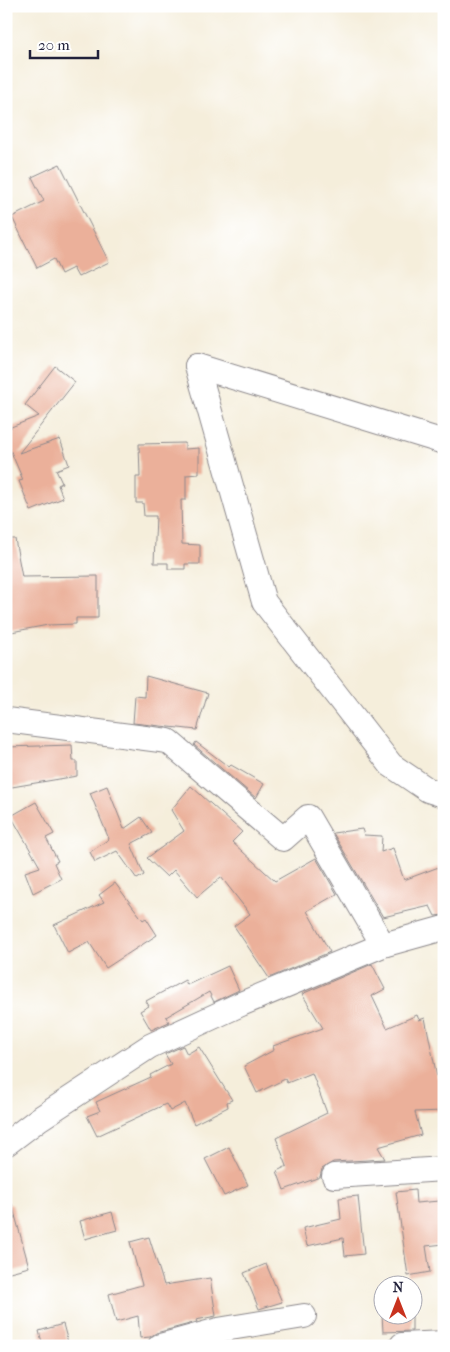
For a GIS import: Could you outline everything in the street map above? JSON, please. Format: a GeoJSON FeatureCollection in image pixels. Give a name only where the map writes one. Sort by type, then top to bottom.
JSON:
{"type":"FeatureCollection","features":[{"type":"Feature","properties":{"kind":"street"},"geometry":{"type":"LineString","coordinates":[[444,442],[197,366],[264,602],[391,765],[428,790],[444,796]]}},
{"type":"Feature","properties":{"kind":"street"},"geometry":{"type":"LineString","coordinates":[[6,720],[168,742],[282,839],[308,817],[384,945]]}},
{"type":"Feature","properties":{"kind":"street"},"geometry":{"type":"LineString","coordinates":[[6,1144],[39,1118],[150,1046],[242,1004],[384,945],[444,928]]}},
{"type":"Feature","properties":{"kind":"street"},"geometry":{"type":"LineString","coordinates":[[334,1176],[444,1169]]}},
{"type":"Feature","properties":{"kind":"street"},"geometry":{"type":"LineString","coordinates":[[160,1346],[220,1338],[304,1316]]}},
{"type":"Feature","properties":{"kind":"street"},"geometry":{"type":"LineString","coordinates":[[402,1345],[444,1343]]}},
{"type":"Feature","properties":{"kind":"building"},"geometry":{"type":"Polygon","coordinates":[[[60,164],[109,262],[78,277],[73,268],[61,274],[54,259],[37,268],[12,217],[44,201],[32,177],[60,164]]]}},
{"type":"Feature","properties":{"kind":"building"},"geometry":{"type":"Polygon","coordinates":[[[55,366],[75,382],[19,453],[60,439],[69,465],[56,470],[62,483],[58,485],[63,498],[31,511],[19,481],[23,480],[6,440],[6,429],[39,416],[25,405],[55,366]]]}},
{"type":"Feature","properties":{"kind":"building"},"geometry":{"type":"Polygon","coordinates":[[[185,443],[185,449],[199,448],[199,474],[186,475],[186,500],[181,500],[182,544],[200,545],[200,564],[185,564],[185,569],[168,569],[168,563],[154,563],[156,516],[144,516],[143,503],[136,503],[136,477],[140,477],[139,444],[185,443]]]}},
{"type":"Feature","properties":{"kind":"building"},"geometry":{"type":"Polygon","coordinates":[[[6,539],[15,539],[22,577],[98,576],[98,618],[76,618],[76,624],[48,625],[6,633],[6,539]]]}},
{"type":"Feature","properties":{"kind":"building"},"geometry":{"type":"Polygon","coordinates":[[[146,676],[208,693],[197,730],[133,723],[135,696],[145,697],[146,676]]]}},
{"type":"Feature","properties":{"kind":"building"},"geometry":{"type":"Polygon","coordinates":[[[196,742],[229,767],[231,765],[264,784],[256,798],[194,745],[196,742]]]}},
{"type":"Feature","properties":{"kind":"building"},"geometry":{"type":"Polygon","coordinates":[[[72,745],[73,761],[77,761],[77,776],[6,788],[6,747],[72,745]]]}},
{"type":"Feature","properties":{"kind":"building"},"geometry":{"type":"Polygon","coordinates":[[[107,786],[124,829],[141,817],[152,833],[131,844],[144,875],[137,879],[117,851],[95,862],[90,852],[109,839],[90,793],[107,786]]]}},
{"type":"Feature","properties":{"kind":"building"},"geometry":{"type":"Polygon","coordinates":[[[191,786],[242,832],[232,842],[275,881],[316,858],[337,894],[307,911],[330,952],[269,978],[234,926],[250,914],[221,877],[197,897],[174,870],[167,877],[147,858],[184,831],[171,810],[191,786]]]}},
{"type":"Feature","properties":{"kind":"building"},"geometry":{"type":"Polygon","coordinates":[[[36,802],[54,834],[46,838],[58,861],[54,863],[61,879],[33,893],[25,872],[40,867],[11,816],[36,802]]]}},
{"type":"Feature","properties":{"kind":"building"},"geometry":{"type":"Polygon","coordinates":[[[362,829],[364,835],[382,836],[381,852],[393,848],[404,880],[444,865],[444,915],[435,916],[430,906],[383,917],[333,833],[362,829]]]}},
{"type":"Feature","properties":{"kind":"building"},"geometry":{"type":"Polygon","coordinates":[[[115,883],[143,920],[146,918],[157,935],[106,968],[89,942],[68,953],[54,925],[104,902],[99,895],[115,883]]]}},
{"type":"Feature","properties":{"kind":"building"},"geometry":{"type":"Polygon","coordinates":[[[372,964],[385,989],[372,996],[387,1028],[417,1015],[419,1020],[425,1018],[437,1077],[444,1077],[444,1111],[415,1112],[421,1135],[378,1147],[385,1159],[333,1162],[322,1169],[320,1177],[284,1190],[277,1171],[287,1166],[276,1138],[327,1113],[312,1073],[287,1083],[285,1079],[257,1093],[244,1066],[274,1050],[273,1046],[323,1028],[302,994],[372,964]]]}},
{"type":"Feature","properties":{"kind":"building"},"geometry":{"type":"Polygon","coordinates":[[[228,966],[239,990],[214,1002],[209,992],[166,1017],[169,1022],[151,1030],[140,1011],[149,1006],[146,1001],[185,980],[187,985],[228,966]]]}},
{"type":"Feature","properties":{"kind":"building"},"geometry":{"type":"Polygon","coordinates":[[[183,1046],[187,1054],[199,1047],[232,1100],[227,1102],[228,1107],[194,1124],[185,1103],[170,1111],[166,1104],[97,1136],[87,1116],[100,1111],[96,1102],[151,1077],[150,1075],[171,1064],[165,1054],[183,1046]]]}},
{"type":"Feature","properties":{"kind":"building"},"geometry":{"type":"Polygon","coordinates":[[[229,1147],[248,1185],[224,1196],[205,1159],[229,1147]]]}},
{"type":"Feature","properties":{"kind":"building"},"geometry":{"type":"Polygon","coordinates":[[[415,1190],[416,1203],[439,1201],[444,1244],[426,1246],[430,1272],[408,1274],[396,1192],[415,1190]]]}},
{"type":"Feature","properties":{"kind":"building"},"geometry":{"type":"Polygon","coordinates":[[[358,1196],[364,1254],[345,1256],[343,1238],[307,1246],[303,1228],[341,1219],[339,1198],[358,1196]]]}},
{"type":"Feature","properties":{"kind":"building"},"geometry":{"type":"Polygon","coordinates":[[[12,1204],[29,1267],[6,1273],[6,1205],[12,1204]]]}},
{"type":"Feature","properties":{"kind":"building"},"geometry":{"type":"Polygon","coordinates":[[[112,1212],[117,1230],[85,1239],[80,1221],[112,1212]]]}},
{"type":"Feature","properties":{"kind":"building"},"geometry":{"type":"Polygon","coordinates":[[[149,1237],[164,1285],[210,1278],[216,1316],[196,1320],[197,1322],[156,1333],[150,1337],[140,1338],[138,1316],[116,1322],[109,1294],[142,1285],[130,1242],[149,1237]]]}},
{"type":"Feature","properties":{"kind":"building"},"geometry":{"type":"Polygon","coordinates":[[[266,1264],[282,1302],[259,1309],[244,1273],[266,1264]]]}},
{"type":"Feature","properties":{"kind":"building"},"geometry":{"type":"Polygon","coordinates":[[[63,1324],[69,1346],[43,1346],[39,1331],[63,1324]]]}},
{"type":"Feature","properties":{"kind":"building"},"geometry":{"type":"Polygon","coordinates":[[[383,1324],[412,1324],[412,1331],[383,1332],[383,1324]]]}}]}
